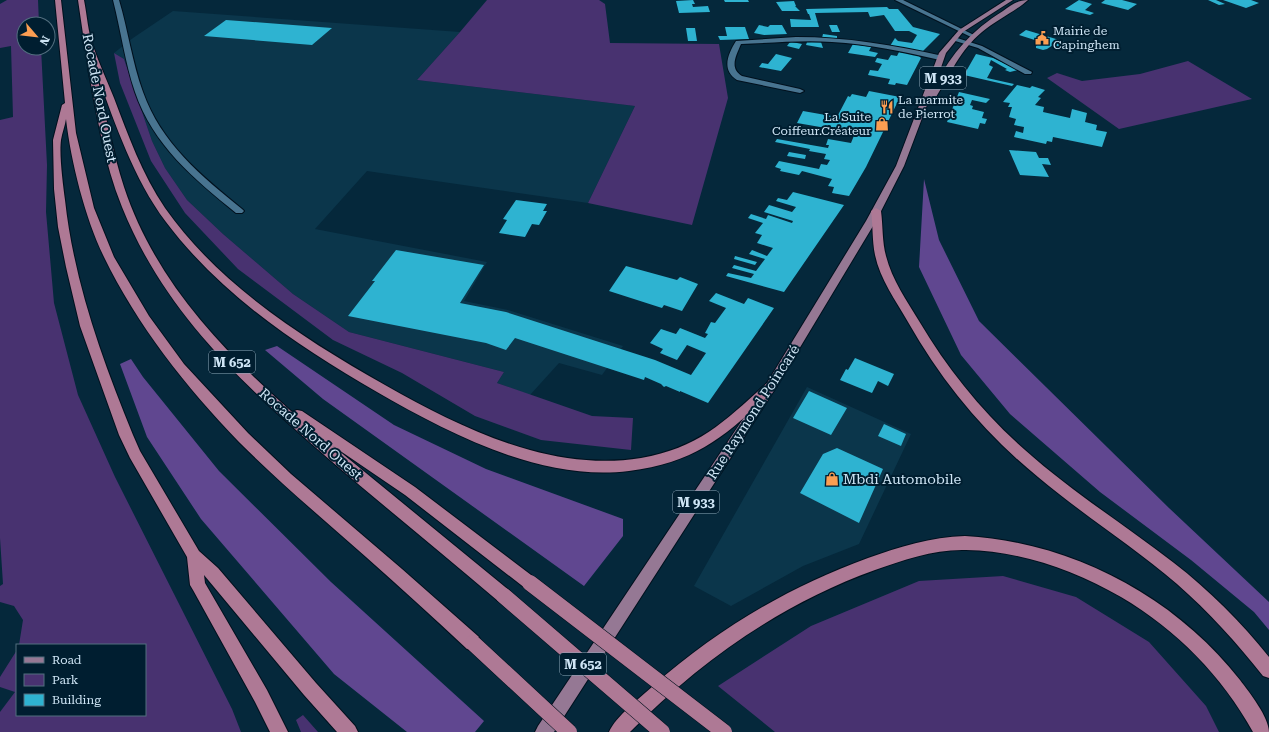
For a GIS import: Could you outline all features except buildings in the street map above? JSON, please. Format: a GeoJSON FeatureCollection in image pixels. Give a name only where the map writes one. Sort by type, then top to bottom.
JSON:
{"type":"FeatureCollection","features":[{"type":"Feature","properties":{"kind":"highway","name":"Rocade Nord Ouest"},"geometry":{"type":"LineString","coordinates":[[58,0],[74,147],[89,208],[109,257],[119,276],[163,346],[205,397],[243,437],[286,478],[397,574],[569,732]]}},
{"type":"Feature","properties":{"kind":"highway","name":"Rocade Nord Ouest"},"geometry":{"type":"LineString","coordinates":[[81,0],[87,41],[108,149],[114,171],[135,224],[162,274],[188,314],[235,366],[320,444],[504,596],[662,732]]}},
{"type":"Feature","properties":{"kind":"highway"},"geometry":{"type":"LineString","coordinates":[[87,41],[132,158],[168,219],[188,243],[253,305],[317,351],[390,394],[456,429],[524,454],[567,464],[603,468],[642,463],[678,455],[692,449],[720,432],[771,386]]}},
{"type":"Feature","properties":{"kind":"highway"},"geometry":{"type":"LineString","coordinates":[[68,101],[57,140],[59,189],[63,227],[84,319],[109,392],[126,435],[135,454],[194,556],[213,573],[310,689],[349,732]]}},
{"type":"Feature","properties":{"kind":"highway"},"geometry":{"type":"LineString","coordinates":[[876,211],[881,259],[898,298],[937,362],[964,397],[1036,468],[1169,569],[1208,602],[1232,625],[1269,670]]}},
{"type":"Feature","properties":{"kind":"highway"},"geometry":{"type":"LineString","coordinates":[[264,393],[410,491],[724,732]]}},
{"type":"Feature","properties":{"kind":"highway"},"geometry":{"type":"LineString","coordinates":[[618,732],[630,719],[694,662],[789,599],[862,567],[944,544],[966,543],[991,545],[1016,550],[1073,565],[1121,588],[1149,605],[1201,646],[1221,668],[1237,688],[1263,732]]}},
{"type":"Feature","properties":{"kind":"highway"},"geometry":{"type":"LineString","coordinates":[[194,556],[198,585],[261,696],[279,732]]}},
{"type":"Feature","properties":{"kind":"main road","name":"Rue Raymond Poincaré"},"geometry":{"type":"LineString","coordinates":[[544,732],[771,386],[876,211],[900,166],[940,58],[954,38],[962,31],[1010,0]]}},
{"type":"Feature","properties":{"kind":"main road","name":"Rue Raymond Poincaré"},"geometry":{"type":"LineString","coordinates":[[917,123],[956,55],[966,42],[972,36],[1025,0]]}},
{"type":"Feature","properties":{"kind":"street"},"geometry":{"type":"LineString","coordinates":[[116,0],[143,103],[162,137],[184,165],[239,212]]}},
{"type":"Feature","properties":{"kind":"street"},"geometry":{"type":"LineString","coordinates":[[898,0],[972,36]]}},
{"type":"Feature","properties":{"kind":"street"},"geometry":{"type":"LineString","coordinates":[[954,38],[1004,59],[1028,72]]}},
{"type":"Feature","properties":{"kind":"street"},"geometry":{"type":"LineString","coordinates":[[800,91],[734,76],[730,69],[738,42],[818,39],[837,40],[868,43],[940,58]]}},
{"type":"Feature","properties":{"kind":"shaded area"},"geometry":{"type":"Polygon","coordinates":[[[173,11],[460,32],[417,80],[635,106],[588,203],[367,171],[315,229],[487,262],[464,301],[508,310],[623,346],[602,375],[559,363],[530,395],[497,383],[504,372],[349,332],[293,294],[223,234],[187,200],[165,168],[152,141],[124,59],[114,53],[133,38],[173,11]]]}},
{"type":"Feature","properties":{"kind":"shaded area"},"geometry":{"type":"Polygon","coordinates":[[[924,179],[939,240],[979,321],[1169,508],[1269,602],[1269,630],[1254,612],[1191,560],[1100,492],[1010,414],[961,355],[919,267],[924,179]]]}},
{"type":"Feature","properties":{"kind":"shaded area"},"geometry":{"type":"Polygon","coordinates":[[[277,346],[394,425],[486,469],[623,519],[623,536],[584,586],[323,399],[265,350],[277,346]]]}},
{"type":"Feature","properties":{"kind":"shaded area"},"geometry":{"type":"Polygon","coordinates":[[[131,359],[143,377],[219,471],[331,582],[484,721],[475,732],[407,732],[334,674],[201,519],[147,437],[120,364],[131,359]]]}},
{"type":"Feature","properties":{"kind":"shaded area"},"geometry":{"type":"Polygon","coordinates":[[[807,387],[911,434],[859,544],[803,566],[731,606],[694,586],[807,387]]]}},
{"type":"Feature","properties":{"kind":"green space"},"geometry":{"type":"Polygon","coordinates":[[[7,0],[38,0],[39,16],[16,16],[16,56],[41,56],[47,165],[46,212],[54,303],[78,395],[115,477],[232,709],[241,732],[0,732],[0,712],[15,692],[0,687],[0,677],[16,652],[16,716],[146,716],[146,644],[19,644],[23,620],[14,606],[0,602],[0,586],[3,584],[0,538],[0,120],[13,117],[11,46],[0,48],[0,4],[7,0]]]}},
{"type":"Feature","properties":{"kind":"green space"},"geometry":{"type":"Polygon","coordinates":[[[487,0],[599,0],[605,4],[610,43],[719,44],[728,98],[692,225],[588,203],[635,106],[417,80],[487,0]]]}},
{"type":"Feature","properties":{"kind":"green space"},"geometry":{"type":"Polygon","coordinates":[[[114,53],[124,59],[152,141],[165,168],[187,200],[223,234],[293,294],[349,332],[504,372],[497,383],[592,416],[633,418],[631,450],[541,440],[475,416],[402,373],[333,340],[238,269],[185,213],[151,161],[120,83],[114,53]]]}},
{"type":"Feature","properties":{"kind":"green space"},"geometry":{"type":"Polygon","coordinates":[[[1188,61],[1252,99],[1119,129],[1047,78],[1057,73],[1082,81],[1140,74],[1188,61]]]}},
{"type":"Feature","properties":{"kind":"green space"},"geometry":{"type":"Polygon","coordinates":[[[1003,576],[1076,597],[1149,642],[1206,706],[1219,732],[775,732],[718,686],[811,626],[919,581],[1003,576]]]}},
{"type":"Feature","properties":{"kind":"green space"},"geometry":{"type":"Polygon","coordinates":[[[303,715],[318,732],[301,732],[296,720],[303,715]]]}},
{"type":"Feature","properties":{"kind":"place","name":"Mairie de Capinghem"},"geometry":{"type":"Point","coordinates":[1042,38]}},
{"type":"Feature","properties":{"kind":"place","name":"La marmite de Pierrot"},"geometry":{"type":"Point","coordinates":[887,107]}},
{"type":"Feature","properties":{"kind":"place","name":"La Suite Coiffeur.Créateur"},"geometry":{"type":"Point","coordinates":[882,124]}},
{"type":"Feature","properties":{"kind":"place","name":"Mbdi Automobile"},"geometry":{"type":"Point","coordinates":[832,479]}}]}
